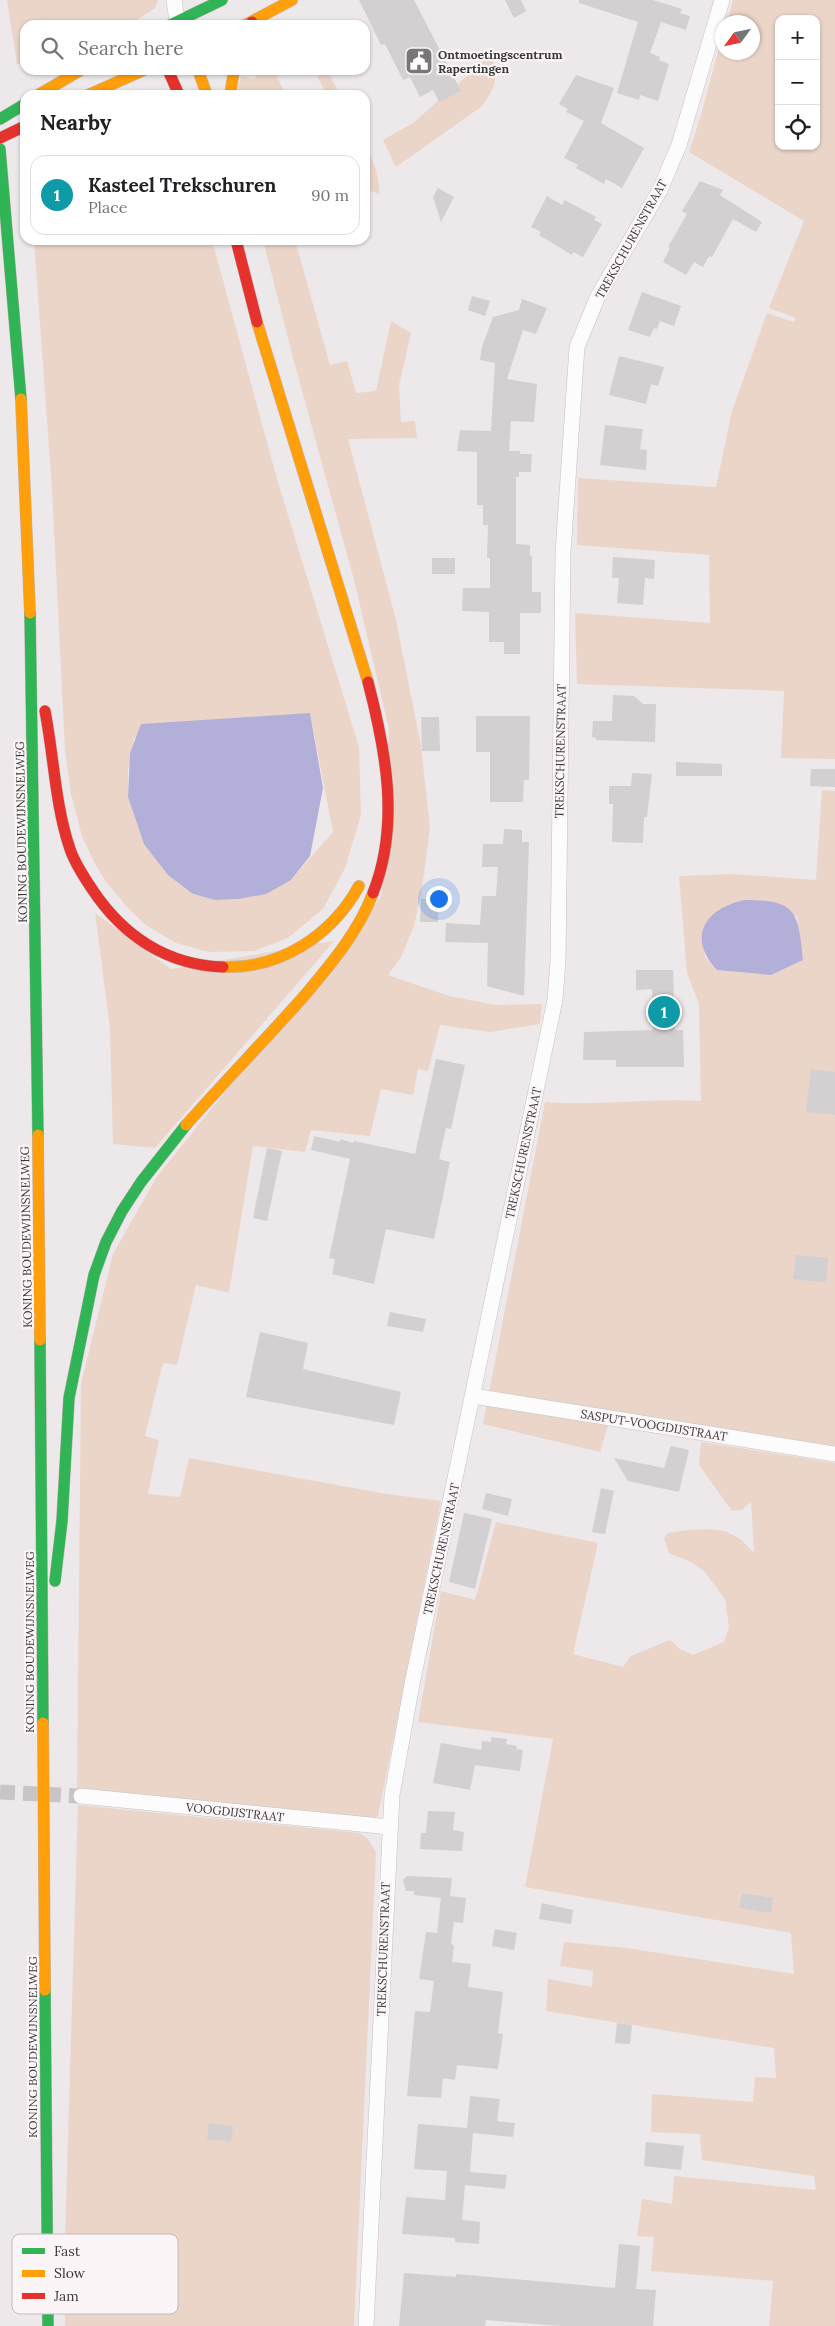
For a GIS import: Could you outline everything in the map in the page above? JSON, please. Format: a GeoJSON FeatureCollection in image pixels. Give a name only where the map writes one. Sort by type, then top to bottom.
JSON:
{"type":"FeatureCollection","features":[{"type":"Feature","properties":{"kind":"main road"},"geometry":{"type":"LineString","coordinates":[[183,20],[222,0]]}},
{"type":"Feature","properties":{"kind":"main road"},"geometry":{"type":"LineString","coordinates":[[256,20],[292,0]]}},
{"type":"Feature","properties":{"kind":"main road"},"geometry":{"type":"LineString","coordinates":[[47,90],[72,75]]}},
{"type":"Feature","properties":{"kind":"main road"},"geometry":{"type":"LineString","coordinates":[[99,90],[133,75]]}},
{"type":"Feature","properties":{"kind":"main road"},"geometry":{"type":"LineString","coordinates":[[170,75],[177,90]]}},
{"type":"Feature","properties":{"kind":"main road"},"geometry":{"type":"LineString","coordinates":[[200,75],[205,90]]}},
{"type":"Feature","properties":{"kind":"main road"},"geometry":{"type":"LineString","coordinates":[[231,90],[233,75]]}},
{"type":"Feature","properties":{"kind":"main road"},"geometry":{"type":"LineString","coordinates":[[0,119],[20,107]]}},
{"type":"Feature","properties":{"kind":"main road"},"geometry":{"type":"LineString","coordinates":[[0,138],[20,128]]}},
{"type":"Feature","properties":{"kind":"main road","name":"KONING BOUDEWIJNSNELWEG"},"geometry":{"type":"LineString","coordinates":[[0,149],[18,351],[33,653],[47,2234]]}},
{"type":"Feature","properties":{"kind":"main road"},"geometry":{"type":"LineString","coordinates":[[43,1644],[62,1542],[67,1417],[90,1283],[106,1243],[126,1204],[151,1168],[331,966],[376,888],[386,854],[389,814],[386,774],[370,691],[276,390],[248,294],[237,245]]}},
{"type":"Feature","properties":{"kind":"main road"},"geometry":{"type":"LineString","coordinates":[[33,653],[53,748],[58,790],[70,850],[97,900],[118,925],[141,943],[168,957],[202,967],[240,968],[280,959],[313,940],[334,922],[354,896],[365,874]]}},
{"type":"Feature","properties":{"kind":"main road"},"geometry":{"type":"LineString","coordinates":[[372,851],[386,774]]}},
{"type":"Feature","properties":{"kind":"street"},"geometry":{"type":"LineString","coordinates":[[174,0],[175,20]]}},
{"type":"Feature","properties":{"kind":"street","name":"TREKSCHURENSTRAAT"},"geometry":{"type":"LineString","coordinates":[[366,2326],[392,1795],[404,1721],[555,1000],[558,941],[563,552],[578,347],[598,296],[660,190],[679,145],[722,0]]}},
{"type":"Feature","properties":{"kind":"street","name":"SASPUT-VOOGDIJSTRAAT"},"geometry":{"type":"LineString","coordinates":[[473,1396],[835,1454]]}},
{"type":"Feature","properties":{"kind":"street","name":"VOOGDIJSTRAAT"},"geometry":{"type":"LineString","coordinates":[[81,1796],[390,1827]]}},
{"type":"Feature","properties":{"kind":"shaded area"},"geometry":{"type":"Polygon","coordinates":[[[7,0],[158,0],[155,8],[137,20],[20,20],[20,64],[17,64],[7,0]]]}},
{"type":"Feature","properties":{"kind":"shaded area"},"geometry":{"type":"Polygon","coordinates":[[[733,0],[835,0],[835,759],[781,758],[784,691],[577,684],[575,613],[710,623],[709,555],[577,545],[578,478],[716,487],[732,411],[767,313],[794,322],[796,318],[769,308],[804,221],[689,152],[716,60],[760,60],[760,15],[729,15],[733,0]]]}},
{"type":"Feature","properties":{"kind":"shaded area"},"geometry":{"type":"Polygon","coordinates":[[[491,55],[495,70],[495,82],[490,94],[481,107],[396,167],[383,140],[413,123],[491,55]]]}},
{"type":"Feature","properties":{"kind":"shaded area"},"geometry":{"type":"Polygon","coordinates":[[[256,75],[276,75],[283,90],[237,90],[241,76],[255,79],[256,75]]]}},
{"type":"Feature","properties":{"kind":"shaded area"},"geometry":{"type":"Polygon","coordinates":[[[317,75],[330,75],[337,90],[324,90],[317,75]]]}},
{"type":"Feature","properties":{"kind":"shaded area"},"geometry":{"type":"Polygon","coordinates":[[[370,155],[377,175],[379,194],[370,191],[370,155]]]}},
{"type":"Feature","properties":{"kind":"shaded area"},"geometry":{"type":"Polygon","coordinates":[[[34,245],[213,245],[277,479],[359,747],[361,815],[345,868],[323,909],[288,938],[254,951],[209,952],[176,943],[146,925],[127,907],[106,882],[94,862],[82,836],[71,794],[65,750],[52,489],[34,245]],[[310,713],[134,738],[128,769],[128,797],[144,844],[193,894],[215,900],[238,899],[291,880],[333,832],[310,713]]]}},
{"type":"Feature","properties":{"kind":"shaded area"},"geometry":{"type":"Polygon","coordinates":[[[264,245],[296,245],[330,365],[347,361],[356,393],[376,391],[391,321],[411,333],[399,385],[401,422],[415,421],[417,438],[348,439],[396,620],[421,746],[430,828],[422,889],[414,926],[401,957],[388,975],[449,996],[495,1005],[542,1004],[540,1024],[490,1032],[440,1025],[428,1071],[418,1069],[413,1095],[381,1089],[370,1136],[311,1130],[305,1152],[253,1146],[229,1293],[196,1285],[177,1365],[163,1363],[145,1436],[159,1440],[148,1494],[180,1497],[189,1458],[386,1494],[441,1501],[378,1816],[370,1819],[77,1790],[81,1384],[113,1254],[156,1178],[381,897],[389,729],[354,580],[264,245]]]}},
{"type":"Feature","properties":{"kind":"shaded area"},"geometry":{"type":"Polygon","coordinates":[[[822,790],[835,791],[835,1449],[611,1415],[600,1452],[483,1424],[545,1102],[701,1101],[699,1004],[687,973],[679,876],[733,874],[816,880],[822,790]],[[797,916],[702,934],[705,957],[717,970],[771,975],[803,960],[797,916]]]}},
{"type":"Feature","properties":{"kind":"shaded area"},"geometry":{"type":"Polygon","coordinates":[[[95,913],[171,969],[334,941],[155,1148],[113,1144],[110,1028],[95,913]]]}},
{"type":"Feature","properties":{"kind":"shaded area"},"geometry":{"type":"Polygon","coordinates":[[[701,1442],[835,1463],[835,2326],[769,2326],[773,2281],[651,2271],[654,2237],[637,2236],[642,2199],[672,2204],[674,2176],[816,2190],[814,2176],[702,2160],[700,2134],[651,2132],[652,2094],[753,2102],[755,2077],[776,2078],[774,2048],[546,2011],[548,1979],[592,1987],[593,1971],[560,1966],[564,1942],[626,1948],[794,1974],[791,1933],[525,1887],[553,1739],[418,1722],[441,1591],[475,1600],[496,1522],[598,1543],[573,1654],[623,1667],[631,1656],[670,1640],[680,1649],[693,1655],[724,1642],[729,1627],[725,1599],[705,1572],[691,1562],[669,1553],[664,1538],[668,1533],[705,1529],[723,1531],[740,1539],[754,1552],[751,1501],[742,1510],[732,1511],[699,1465],[701,1442]]]}},
{"type":"Feature","properties":{"kind":"shaded area"},"geometry":{"type":"Polygon","coordinates":[[[78,1805],[360,1833],[368,1839],[376,1852],[354,2326],[65,2326],[65,2314],[178,2314],[178,2234],[65,2234],[78,1805]]]}},
{"type":"Feature","properties":{"kind":"water"},"geometry":{"type":"Polygon","coordinates":[[[310,713],[323,788],[310,856],[291,880],[266,894],[238,899],[215,900],[193,894],[168,875],[144,844],[128,797],[130,753],[141,724],[310,713]]]}},
{"type":"Feature","properties":{"kind":"water"},"geometry":{"type":"Polygon","coordinates":[[[744,900],[775,902],[785,906],[791,912],[796,919],[799,930],[803,960],[771,975],[717,970],[703,947],[702,936],[704,926],[719,910],[744,900]]]}},
{"type":"Feature","properties":{"kind":"building","name":"Ontmoetingscentrum Rapertingen"},"geometry":{"type":"Polygon","coordinates":[[[359,0],[414,0],[461,91],[439,102],[433,90],[420,97],[410,77],[403,80],[385,44],[381,45],[359,0]]]}},
{"type":"Feature","properties":{"kind":"building"},"geometry":{"type":"Polygon","coordinates":[[[505,0],[521,0],[526,11],[514,18],[505,0]]]}},
{"type":"Feature","properties":{"kind":"building"},"geometry":{"type":"Polygon","coordinates":[[[579,0],[653,0],[682,9],[680,13],[690,16],[686,30],[661,22],[650,53],[660,57],[659,60],[669,64],[658,101],[640,95],[639,100],[617,93],[638,22],[579,3],[579,0]]]}},
{"type":"Feature","properties":{"kind":"building"},"geometry":{"type":"Polygon","coordinates":[[[576,75],[614,88],[601,123],[644,148],[622,188],[606,179],[604,184],[576,168],[578,165],[564,158],[584,121],[566,112],[568,109],[559,104],[576,75]]]}},
{"type":"Feature","properties":{"kind":"building"},"geometry":{"type":"Polygon","coordinates":[[[700,181],[723,190],[720,195],[762,222],[756,232],[733,219],[712,257],[709,256],[703,267],[694,262],[686,275],[663,262],[670,248],[668,247],[687,214],[682,211],[700,181]]]}},
{"type":"Feature","properties":{"kind":"building"},"geometry":{"type":"Polygon","coordinates":[[[438,188],[454,197],[441,222],[433,197],[438,188]]]}},
{"type":"Feature","properties":{"kind":"building"},"geometry":{"type":"Polygon","coordinates":[[[547,196],[562,205],[565,200],[596,217],[594,220],[602,224],[583,257],[573,252],[572,255],[539,235],[541,232],[531,227],[547,196]]]}},
{"type":"Feature","properties":{"kind":"building"},"geometry":{"type":"Polygon","coordinates":[[[642,292],[681,306],[674,326],[660,321],[657,329],[654,328],[650,337],[628,330],[642,292]]]}},
{"type":"Feature","properties":{"kind":"building"},"geometry":{"type":"Polygon","coordinates":[[[472,296],[490,301],[485,316],[468,310],[472,296]]]}},
{"type":"Feature","properties":{"kind":"building"},"geometry":{"type":"Polygon","coordinates":[[[522,299],[547,308],[536,334],[523,330],[507,379],[537,384],[534,422],[511,421],[509,451],[520,451],[520,454],[532,454],[531,472],[519,472],[519,477],[516,477],[516,544],[530,545],[530,556],[532,556],[532,592],[541,592],[541,613],[520,613],[520,654],[504,654],[504,642],[489,642],[489,612],[462,611],[463,588],[490,588],[490,558],[487,558],[488,525],[483,525],[483,505],[477,505],[477,452],[457,451],[460,430],[491,431],[495,363],[480,360],[482,347],[493,317],[519,310],[522,299]]]}},
{"type":"Feature","properties":{"kind":"building"},"geometry":{"type":"Polygon","coordinates":[[[619,356],[664,367],[658,386],[651,384],[646,404],[609,395],[619,356]]]}},
{"type":"Feature","properties":{"kind":"building"},"geometry":{"type":"Polygon","coordinates":[[[605,425],[643,429],[640,449],[647,450],[646,470],[600,465],[605,425]]]}},
{"type":"Feature","properties":{"kind":"building"},"geometry":{"type":"Polygon","coordinates":[[[613,557],[655,560],[654,579],[645,578],[643,605],[617,603],[619,578],[612,578],[613,557]]]}},
{"type":"Feature","properties":{"kind":"building"},"geometry":{"type":"Polygon","coordinates":[[[432,558],[455,558],[455,574],[432,574],[432,558]]]}},
{"type":"Feature","properties":{"kind":"building"},"geometry":{"type":"Polygon","coordinates":[[[613,695],[634,696],[643,704],[656,704],[655,742],[596,740],[596,738],[592,737],[593,721],[612,721],[613,695]]]}},
{"type":"Feature","properties":{"kind":"building"},"geometry":{"type":"Polygon","coordinates":[[[476,716],[530,716],[529,780],[524,780],[523,802],[490,802],[490,752],[476,752],[476,716]]]}},
{"type":"Feature","properties":{"kind":"building"},"geometry":{"type":"Polygon","coordinates":[[[421,717],[439,717],[440,751],[422,751],[421,717]]]}},
{"type":"Feature","properties":{"kind":"building"},"geometry":{"type":"Polygon","coordinates":[[[676,762],[722,764],[722,776],[676,776],[676,762]]]}},
{"type":"Feature","properties":{"kind":"building"},"geometry":{"type":"Polygon","coordinates":[[[811,769],[835,769],[835,787],[810,786],[811,769]]]}},
{"type":"Feature","properties":{"kind":"building"},"geometry":{"type":"Polygon","coordinates":[[[632,773],[652,774],[647,817],[644,817],[643,843],[612,842],[613,804],[609,804],[609,786],[631,786],[632,773]]]}},
{"type":"Feature","properties":{"kind":"building"},"geometry":{"type":"Polygon","coordinates":[[[504,829],[522,830],[522,842],[529,842],[524,996],[487,986],[488,943],[445,942],[446,923],[480,925],[482,896],[496,896],[498,867],[482,867],[483,844],[503,844],[504,829]]]}},
{"type":"Feature","properties":{"kind":"building"},"geometry":{"type":"Polygon","coordinates":[[[421,899],[438,899],[438,922],[420,922],[421,899]]]}},
{"type":"Feature","properties":{"kind":"building"},"geometry":{"type":"Polygon","coordinates":[[[636,970],[673,970],[675,1030],[683,1030],[684,1067],[616,1067],[616,1060],[583,1060],[584,1032],[653,1030],[652,989],[636,990],[636,970]]]}},
{"type":"Feature","properties":{"kind":"building"},"geometry":{"type":"Polygon","coordinates":[[[436,1059],[465,1065],[451,1129],[446,1128],[439,1159],[450,1162],[434,1239],[386,1229],[374,1284],[332,1274],[335,1259],[329,1258],[350,1159],[311,1150],[314,1136],[340,1142],[340,1139],[353,1143],[354,1141],[415,1154],[436,1059]]]}},
{"type":"Feature","properties":{"kind":"building"},"geometry":{"type":"Polygon","coordinates":[[[811,1069],[835,1072],[835,1115],[806,1112],[811,1069]]]}},
{"type":"Feature","properties":{"kind":"building"},"geometry":{"type":"Polygon","coordinates":[[[267,1148],[282,1151],[267,1221],[253,1218],[267,1148]]]}},
{"type":"Feature","properties":{"kind":"building"},"geometry":{"type":"Polygon","coordinates":[[[796,1255],[828,1258],[826,1283],[793,1279],[796,1255]]]}},
{"type":"Feature","properties":{"kind":"building"},"geometry":{"type":"Polygon","coordinates":[[[390,1312],[426,1319],[423,1332],[387,1326],[390,1312]]]}},
{"type":"Feature","properties":{"kind":"building"},"geometry":{"type":"Polygon","coordinates":[[[260,1332],[308,1343],[303,1369],[401,1392],[394,1425],[246,1397],[260,1332]]]}},
{"type":"Feature","properties":{"kind":"building"},"geometry":{"type":"Polygon","coordinates":[[[671,1446],[689,1450],[679,1492],[628,1481],[614,1458],[664,1468],[671,1446]]]}},
{"type":"Feature","properties":{"kind":"building"},"geometry":{"type":"Polygon","coordinates":[[[601,1488],[614,1491],[605,1534],[592,1532],[601,1488]]]}},
{"type":"Feature","properties":{"kind":"building"},"geometry":{"type":"Polygon","coordinates":[[[486,1493],[512,1499],[508,1516],[482,1509],[486,1493]]]}},
{"type":"Feature","properties":{"kind":"building"},"geometry":{"type":"Polygon","coordinates":[[[464,1513],[492,1519],[475,1589],[449,1582],[464,1513]]]}},
{"type":"Feature","properties":{"kind":"building"},"geometry":{"type":"Polygon","coordinates":[[[491,1737],[507,1739],[506,1744],[517,1746],[516,1749],[523,1750],[520,1771],[475,1765],[470,1790],[433,1783],[441,1743],[481,1750],[482,1741],[491,1742],[491,1737]]]}},
{"type":"Feature","properties":{"kind":"building"},"geometry":{"type":"Polygon","coordinates":[[[428,1811],[455,1812],[453,1830],[464,1832],[462,1851],[420,1849],[421,1833],[426,1833],[428,1811]]]}},
{"type":"Feature","properties":{"kind":"building"},"geometry":{"type":"Polygon","coordinates":[[[407,1876],[452,1878],[450,1896],[466,1898],[463,1923],[454,1922],[451,1943],[454,1946],[452,1962],[471,1964],[468,1987],[503,1992],[498,2033],[503,2034],[498,2069],[457,2065],[455,2080],[443,2078],[441,2098],[407,2096],[415,2011],[430,2012],[434,1981],[419,1979],[426,1932],[437,1933],[441,1898],[414,1895],[414,1891],[406,1891],[403,1880],[407,1876]]]}},
{"type":"Feature","properties":{"kind":"building"},"geometry":{"type":"Polygon","coordinates":[[[742,1893],[773,1898],[771,1913],[739,1908],[742,1893]]]}},
{"type":"Feature","properties":{"kind":"building"},"geometry":{"type":"Polygon","coordinates":[[[542,1903],[573,1910],[571,1924],[539,1919],[542,1903]]]}},
{"type":"Feature","properties":{"kind":"building"},"geometry":{"type":"Polygon","coordinates":[[[495,1929],[517,1933],[514,1950],[492,1946],[495,1929]]]}},
{"type":"Feature","properties":{"kind":"building"},"geometry":{"type":"Polygon","coordinates":[[[617,2023],[632,2025],[630,2044],[615,2043],[617,2023]]]}},
{"type":"Feature","properties":{"kind":"building"},"geometry":{"type":"Polygon","coordinates":[[[470,2096],[500,2099],[497,2121],[515,2123],[513,2137],[473,2133],[470,2172],[507,2175],[505,2189],[465,2185],[462,2220],[480,2222],[479,2244],[455,2242],[455,2238],[402,2234],[406,2197],[445,2200],[447,2171],[414,2169],[418,2124],[467,2128],[470,2096]]]}},
{"type":"Feature","properties":{"kind":"building"},"geometry":{"type":"Polygon","coordinates":[[[209,2123],[233,2126],[231,2142],[207,2139],[209,2123]]]}},
{"type":"Feature","properties":{"kind":"building"},"geometry":{"type":"Polygon","coordinates":[[[646,2142],[684,2146],[681,2170],[644,2166],[646,2142]]]}},
{"type":"Feature","properties":{"kind":"building"},"geometry":{"type":"Polygon","coordinates":[[[619,2244],[640,2246],[636,2289],[656,2290],[653,2326],[561,2326],[486,2320],[485,2326],[399,2326],[404,2273],[456,2277],[456,2274],[615,2288],[619,2244]]]}},
{"type":"Feature","properties":{"kind":"tunnel"},"geometry":{"type":"LineString","coordinates":[[0,1792],[81,1796]]}},
{"type":"Feature","properties":{"kind":"traffic: fast"},"geometry":{"type":"LineString","coordinates":[[180,20],[222,0]]}},
{"type":"Feature","properties":{"kind":"traffic: fast"},"geometry":{"type":"LineString","coordinates":[[0,119],[20,107]]}},
{"type":"Feature","properties":{"kind":"traffic: fast"},"geometry":{"type":"LineString","coordinates":[[0,149],[21,399]]}},
{"type":"Feature","properties":{"kind":"traffic: fast"},"geometry":{"type":"LineString","coordinates":[[30,613],[38,1135]]}},
{"type":"Feature","properties":{"kind":"traffic: fast"},"geometry":{"type":"LineString","coordinates":[[55,1581],[62,1521],[69,1398],[94,1275],[106,1242],[122,1211],[141,1182],[186,1125]]}},
{"type":"Feature","properties":{"kind":"traffic: fast"},"geometry":{"type":"LineString","coordinates":[[40,1340],[43,1723]]}},
{"type":"Feature","properties":{"kind":"traffic: fast"},"geometry":{"type":"LineString","coordinates":[[45,1990],[47,2234]]}},
{"type":"Feature","properties":{"kind":"traffic: fast"},"geometry":{"type":"LineString","coordinates":[[48,2314],[48,2326]]}},
{"type":"Feature","properties":{"kind":"traffic: slow"},"geometry":{"type":"LineString","coordinates":[[254,20],[292,0]]}},
{"type":"Feature","properties":{"kind":"traffic: slow"},"geometry":{"type":"LineString","coordinates":[[47,90],[72,75]]}},
{"type":"Feature","properties":{"kind":"traffic: slow"},"geometry":{"type":"LineString","coordinates":[[99,90],[133,75]]}},
{"type":"Feature","properties":{"kind":"traffic: slow"},"geometry":{"type":"LineString","coordinates":[[200,75],[205,90]]}},
{"type":"Feature","properties":{"kind":"traffic: slow"},"geometry":{"type":"LineString","coordinates":[[231,90],[233,75]]}},
{"type":"Feature","properties":{"kind":"traffic: slow"},"geometry":{"type":"LineString","coordinates":[[257,322],[368,682]]}},
{"type":"Feature","properties":{"kind":"traffic: slow"},"geometry":{"type":"LineString","coordinates":[[21,399],[30,613]]}},
{"type":"Feature","properties":{"kind":"traffic: slow"},"geometry":{"type":"LineString","coordinates":[[223,967],[265,962],[303,946],[335,920],[359,886]]}},
{"type":"Feature","properties":{"kind":"traffic: slow"},"geometry":{"type":"LineString","coordinates":[[186,1125],[325,971],[344,947],[360,921],[373,893]]}},
{"type":"Feature","properties":{"kind":"traffic: slow"},"geometry":{"type":"LineString","coordinates":[[38,1135],[40,1340]]}},
{"type":"Feature","properties":{"kind":"traffic: slow"},"geometry":{"type":"LineString","coordinates":[[43,1723],[45,1990]]}},
{"type":"Feature","properties":{"kind":"traffic: jam"},"geometry":{"type":"LineString","coordinates":[[170,75],[177,90]]}},
{"type":"Feature","properties":{"kind":"traffic: jam"},"geometry":{"type":"LineString","coordinates":[[0,138],[20,128]]}},
{"type":"Feature","properties":{"kind":"traffic: jam"},"geometry":{"type":"LineString","coordinates":[[237,245],[257,322]]}},
{"type":"Feature","properties":{"kind":"traffic: jam"},"geometry":{"type":"LineString","coordinates":[[368,682],[385,761],[388,815],[386,841],[373,893]]}},
{"type":"Feature","properties":{"kind":"traffic: jam"},"geometry":{"type":"LineString","coordinates":[[45,711],[65,832],[74,860],[92,889],[118,921],[148,945],[183,961],[223,967]]}},
{"type":"Feature","properties":{"kind":"place","name":"Ontmoetingscentrum Rapertingen"},"geometry":{"type":"Point","coordinates":[419,61]}},
{"type":"Feature","properties":{"kind":"place","name":"Kasteel Trekschuren"},"geometry":{"type":"Point","coordinates":[664,1012]}}]}
